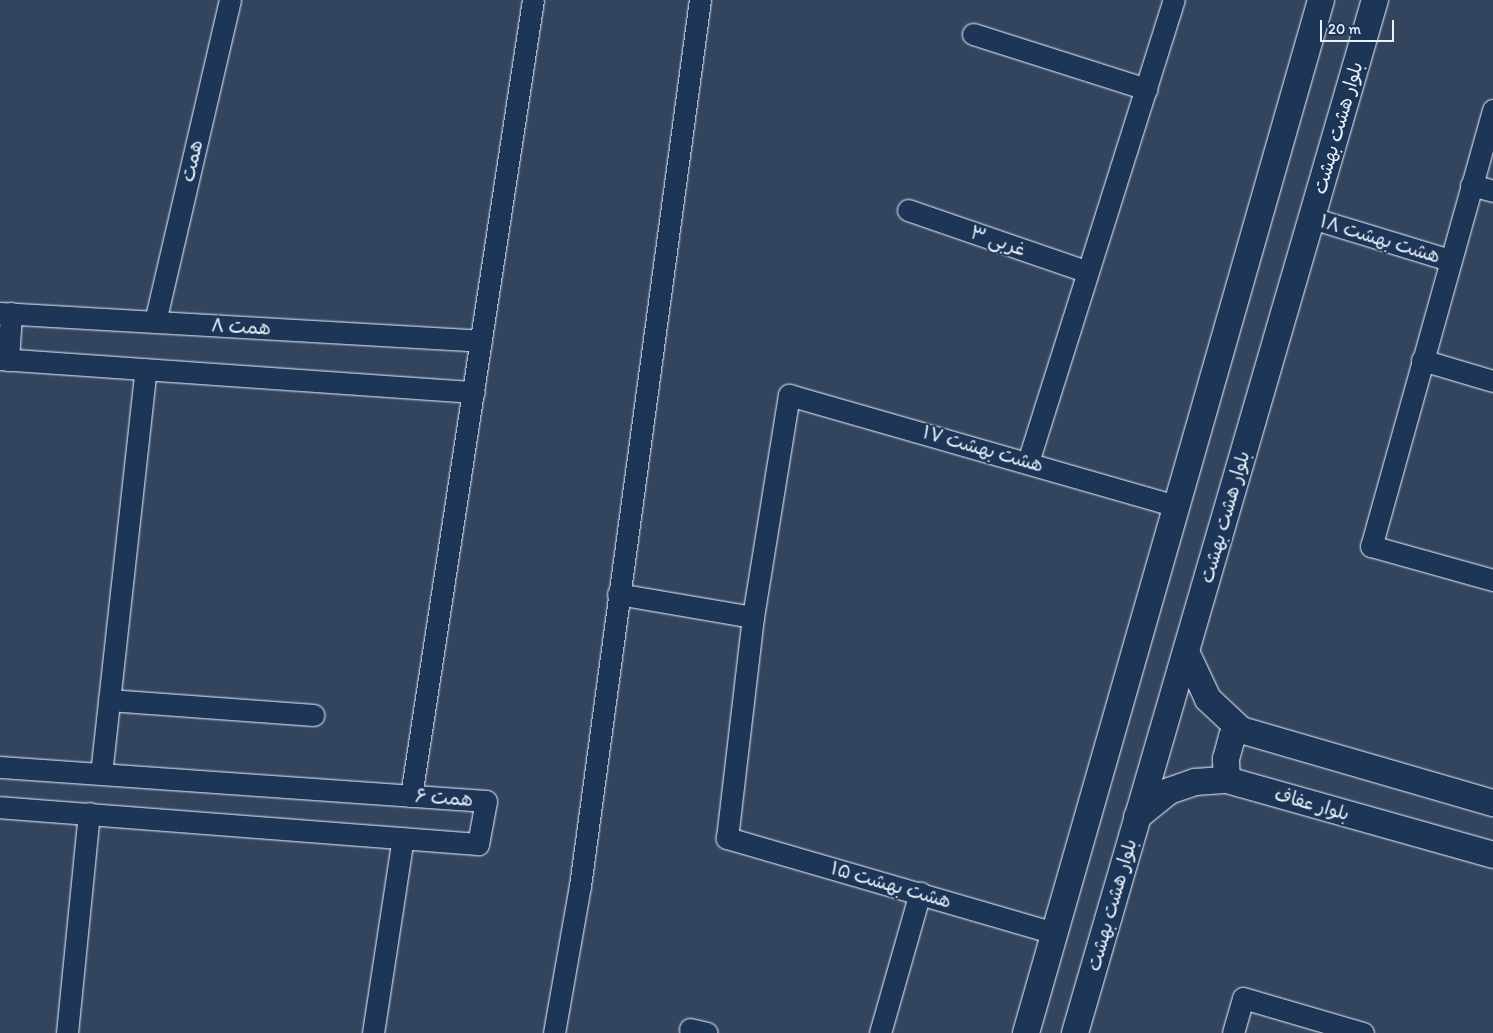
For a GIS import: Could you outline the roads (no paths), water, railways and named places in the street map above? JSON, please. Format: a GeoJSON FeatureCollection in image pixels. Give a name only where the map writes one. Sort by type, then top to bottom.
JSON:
{"type":"FeatureCollection","features":[{"type":"Feature","properties":{"kind":"street","name":"همت"},"geometry":{"type":"LineString","coordinates":[[154,322],[230,0]]}},
{"type":"Feature","properties":{"kind":"street"},"geometry":{"type":"LineString","coordinates":[[411,796],[533,0]]}},
{"type":"Feature","properties":{"kind":"street"},"geometry":{"type":"LineString","coordinates":[[554,1033],[580,886],[618,594],[657,334],[700,0]]}},
{"type":"Feature","properties":{"kind":"street"},"geometry":{"type":"LineString","coordinates":[[1028,462],[1174,0]]}},
{"type":"Feature","properties":{"kind":"street"},"geometry":{"type":"LineString","coordinates":[[1026,1033],[1321,0]]}},
{"type":"Feature","properties":{"kind":"street","name":"بلوار هشت بهشت"},"geometry":{"type":"LineString","coordinates":[[1075,1033],[1375,0]]}},
{"type":"Feature","properties":{"kind":"street"},"geometry":{"type":"LineString","coordinates":[[973,34],[1146,88]]}},
{"type":"Feature","properties":{"kind":"street"},"geometry":{"type":"LineString","coordinates":[[1493,110],[1449,260],[1371,546],[1493,580]]}},
{"type":"Feature","properties":{"kind":"street"},"geometry":{"type":"LineString","coordinates":[[1471,185],[1493,191]]}},
{"type":"Feature","properties":{"kind":"street","name":"غربی ۳"},"geometry":{"type":"LineString","coordinates":[[908,210],[1088,272]]}},
{"type":"Feature","properties":{"kind":"street","name":"هشت بهشت ۱۸"},"geometry":{"type":"LineString","coordinates":[[1312,218],[1449,260]]}},
{"type":"Feature","properties":{"kind":"street","name":"همت ۸"},"geometry":{"type":"LineString","coordinates":[[6,313],[481,341]]}},
{"type":"Feature","properties":{"kind":"street"},"geometry":{"type":"LineString","coordinates":[[6,313],[4,359],[474,392]]}},
{"type":"Feature","properties":{"kind":"street"},"geometry":{"type":"LineString","coordinates":[[1422,360],[1493,381]]}},
{"type":"Feature","properties":{"kind":"street"},"geometry":{"type":"LineString","coordinates":[[100,774],[146,369]]}},
{"type":"Feature","properties":{"kind":"street","name":"هشت بهشت ۱۷"},"geometry":{"type":"LineString","coordinates":[[753,617],[789,395],[1176,506]]}},
{"type":"Feature","properties":{"kind":"street"},"geometry":{"type":"LineString","coordinates":[[618,594],[753,617]]}},
{"type":"Feature","properties":{"kind":"street","name":"هشت بهشت ۱۵"},"geometry":{"type":"LineString","coordinates":[[753,617],[728,838],[1054,934]]}},
{"type":"Feature","properties":{"kind":"street"},"geometry":{"type":"LineString","coordinates":[[1186,652],[1208,700],[1241,730],[1493,803]]}},
{"type":"Feature","properties":{"kind":"street"},"geometry":{"type":"LineString","coordinates":[[109,700],[313,715]]}},
{"type":"Feature","properties":{"kind":"street"},"geometry":{"type":"LineString","coordinates":[[1227,780],[1226,759],[1232,737],[1241,730]]}},
{"type":"Feature","properties":{"kind":"street","name":"همت ۶"},"geometry":{"type":"LineString","coordinates":[[0,767],[486,801],[478,844],[89,812],[0,807]]}},
{"type":"Feature","properties":{"kind":"street","name":"بلوار عفاف"},"geometry":{"type":"LineString","coordinates":[[1137,817],[1169,791],[1195,782],[1227,780],[1493,855]]}},
{"type":"Feature","properties":{"kind":"street"},"geometry":{"type":"LineString","coordinates":[[67,1033],[89,812]]}},
{"type":"Feature","properties":{"kind":"street"},"geometry":{"type":"LineString","coordinates":[[373,1033],[403,838]]}},
{"type":"Feature","properties":{"kind":"street"},"geometry":{"type":"LineString","coordinates":[[880,1033],[920,893]]}},
{"type":"Feature","properties":{"kind":"street"},"geometry":{"type":"LineString","coordinates":[[1233,1033],[1243,998],[1363,1033]]}}]}
